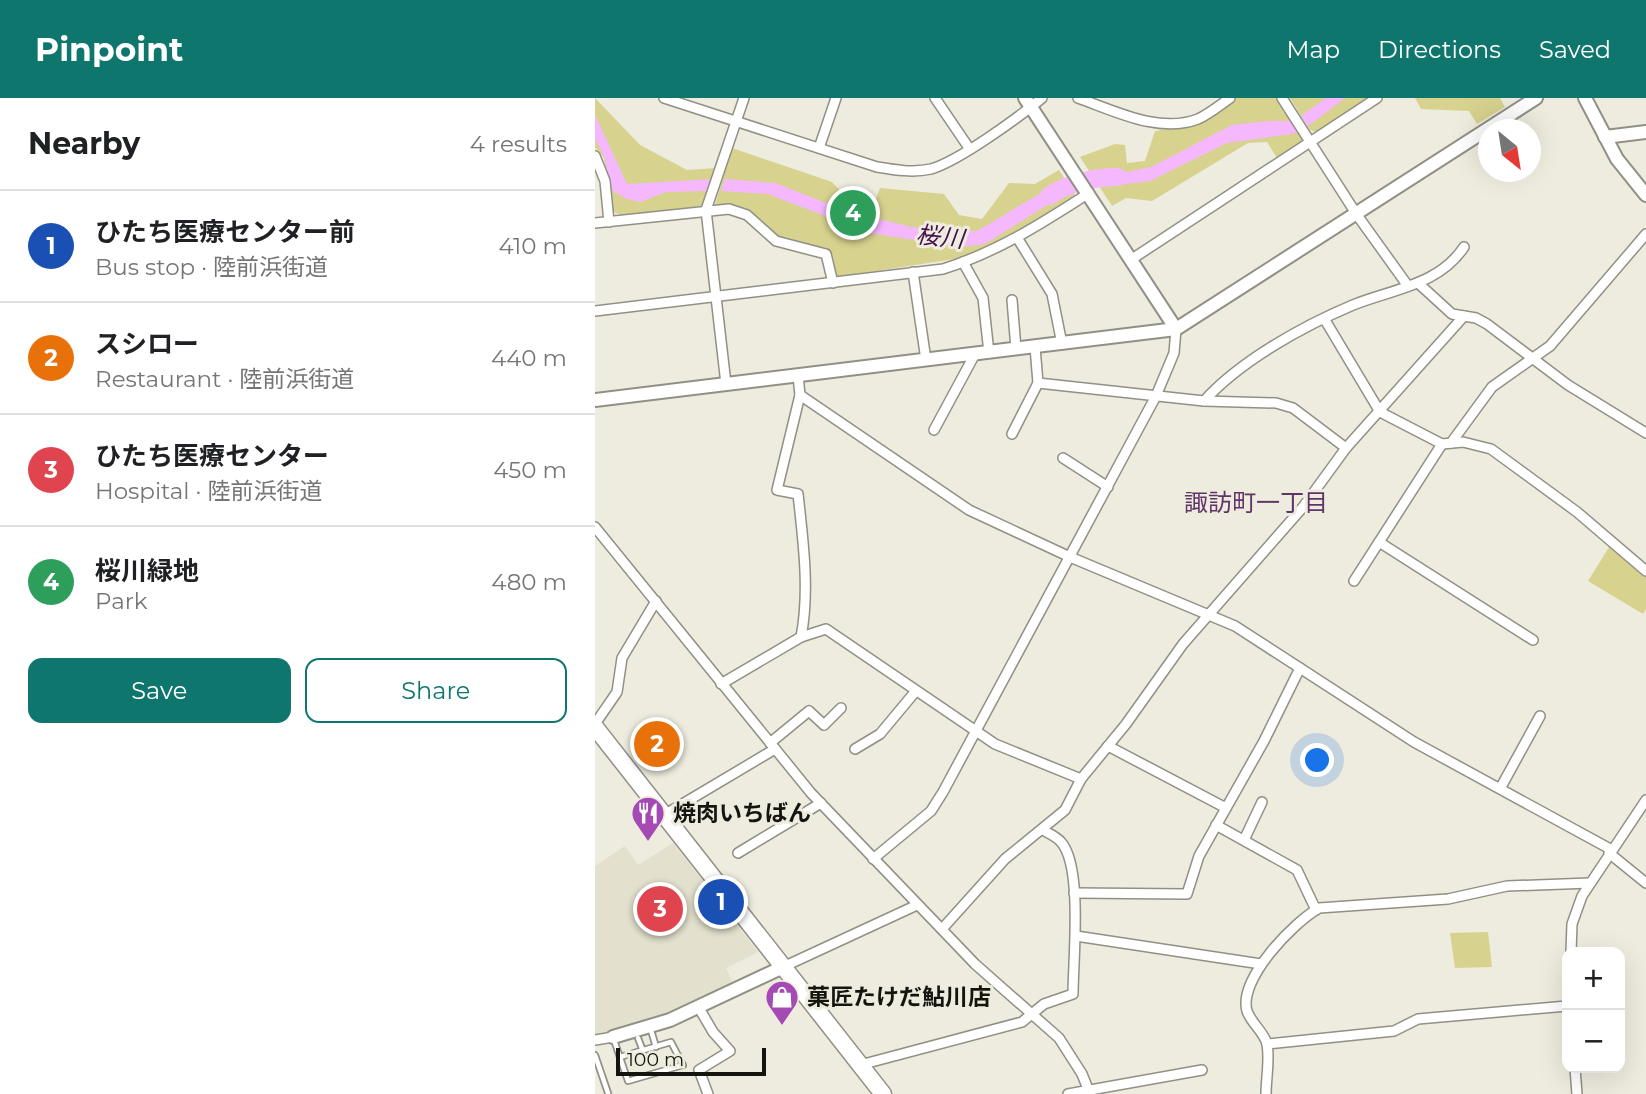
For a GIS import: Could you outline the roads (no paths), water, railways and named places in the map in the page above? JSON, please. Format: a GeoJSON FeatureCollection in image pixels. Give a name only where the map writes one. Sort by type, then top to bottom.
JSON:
{"type":"FeatureCollection","features":[{"type":"Feature","properties":{"kind":"highway"},"geometry":{"type":"LineString","coordinates":[[595,725],[883,1094]]}},
{"type":"Feature","properties":{"kind":"street"},"geometry":{"type":"LineString","coordinates":[[664,98],[877,167],[907,172],[933,168],[969,148],[1028,103],[1042,98]]}},
{"type":"Feature","properties":{"kind":"street"},"geometry":{"type":"LineString","coordinates":[[726,384],[706,210],[744,98]]}},
{"type":"Feature","properties":{"kind":"street"},"geometry":{"type":"LineString","coordinates":[[819,148],[836,98]]}},
{"type":"Feature","properties":{"kind":"street"},"geometry":{"type":"LineString","coordinates":[[936,98],[969,148]]}},
{"type":"Feature","properties":{"kind":"street"},"geometry":{"type":"LineString","coordinates":[[1078,98],[1147,122],[1172,125],[1199,118],[1230,98]]}},
{"type":"Feature","properties":{"kind":"street"},"geometry":{"type":"LineString","coordinates":[[1282,98],[1357,215],[1408,286]]}},
{"type":"Feature","properties":{"kind":"street"},"geometry":{"type":"LineString","coordinates":[[1132,259],[1377,98]]}},
{"type":"Feature","properties":{"kind":"street"},"geometry":{"type":"LineString","coordinates":[[595,400],[1176,329],[1537,98]]}},
{"type":"Feature","properties":{"kind":"street"},"geometry":{"type":"LineString","coordinates":[[1585,98],[1621,165],[1646,195]]}},
{"type":"Feature","properties":{"kind":"street"},"geometry":{"type":"LineString","coordinates":[[873,859],[931,811],[978,732],[1156,396],[1174,353],[1176,329],[1028,103]]}},
{"type":"Feature","properties":{"kind":"street"},"geometry":{"type":"LineString","coordinates":[[1605,137],[1646,132]]}},
{"type":"Feature","properties":{"kind":"street"},"geometry":{"type":"LineString","coordinates":[[595,156],[605,181],[609,222]]}},
{"type":"Feature","properties":{"kind":"street"},"geometry":{"type":"LineString","coordinates":[[595,311],[943,269],[1018,239],[1088,192]]}},
{"type":"Feature","properties":{"kind":"street"},"geometry":{"type":"LineString","coordinates":[[595,223],[729,209],[747,215],[776,242],[826,254],[832,283]]}},
{"type":"Feature","properties":{"kind":"street"},"geometry":{"type":"LineString","coordinates":[[1354,581],[1446,444],[1492,387],[1532,359],[1568,326],[1646,234]]}},
{"type":"Feature","properties":{"kind":"street"},"geometry":{"type":"LineString","coordinates":[[1018,239],[1052,295],[1062,344]]}},
{"type":"Feature","properties":{"kind":"street"},"geometry":{"type":"LineString","coordinates":[[1204,401],[1237,370],[1325,320],[1352,306],[1441,273],[1464,247]]}},
{"type":"Feature","properties":{"kind":"street"},"geometry":{"type":"LineString","coordinates":[[963,262],[983,298],[989,353]]}},
{"type":"Feature","properties":{"kind":"street"},"geometry":{"type":"LineString","coordinates":[[913,272],[926,360]]}},
{"type":"Feature","properties":{"kind":"street"},"geometry":{"type":"LineString","coordinates":[[1418,283],[1452,314],[1487,324],[1532,359],[1646,433]]}},
{"type":"Feature","properties":{"kind":"street"},"geometry":{"type":"LineString","coordinates":[[1012,300],[1016,349]]}},
{"type":"Feature","properties":{"kind":"street"},"geometry":{"type":"LineString","coordinates":[[942,929],[1005,859],[1065,810],[1081,779],[1183,644],[1320,486],[1346,448],[1464,316]]}},
{"type":"Feature","properties":{"kind":"street"},"geometry":{"type":"LineString","coordinates":[[1325,320],[1380,412],[1446,444],[1478,444],[1505,458],[1577,512],[1646,571]]}},
{"type":"Feature","properties":{"kind":"street"},"geometry":{"type":"LineString","coordinates":[[1012,434],[1038,383],[1035,347]]}},
{"type":"Feature","properties":{"kind":"street"},"geometry":{"type":"LineString","coordinates":[[934,430],[975,354]]}},
{"type":"Feature","properties":{"kind":"street"},"geometry":{"type":"LineString","coordinates":[[798,376],[800,395],[777,490],[797,494],[804,580],[801,637]]}},
{"type":"Feature","properties":{"kind":"street"},"geometry":{"type":"LineString","coordinates":[[1038,383],[1204,401],[1276,403],[1293,408],[1346,448]]}},
{"type":"Feature","properties":{"kind":"street"},"geometry":{"type":"LineString","coordinates":[[800,395],[969,510],[1070,557],[1211,614],[1261,642],[1414,742],[1501,787],[1610,851],[1646,883]]}},
{"type":"Feature","properties":{"kind":"street"},"geometry":{"type":"LineString","coordinates":[[1063,458],[1108,486]]}},
{"type":"Feature","properties":{"kind":"street"},"geometry":{"type":"LineString","coordinates":[[595,527],[821,803],[975,964],[1034,1013],[1059,1038],[1089,1092]]}},
{"type":"Feature","properties":{"kind":"street"},"geometry":{"type":"LineString","coordinates":[[1379,542],[1533,640]]}},
{"type":"Feature","properties":{"kind":"street"},"geometry":{"type":"LineString","coordinates":[[595,725],[617,692],[622,658],[656,601]]}},
{"type":"Feature","properties":{"kind":"street"},"geometry":{"type":"LineString","coordinates":[[721,684],[801,637],[825,629],[995,744],[1081,779]]}},
{"type":"Feature","properties":{"kind":"street"},"geometry":{"type":"LineString","coordinates":[[1074,893],[1187,894],[1199,856],[1264,741],[1300,668]]}},
{"type":"Feature","properties":{"kind":"street"},"geometry":{"type":"LineString","coordinates":[[855,749],[880,734],[915,692]]}},
{"type":"Feature","properties":{"kind":"street"},"geometry":{"type":"LineString","coordinates":[[664,815],[772,746],[809,711],[824,724],[841,708]]}},
{"type":"Feature","properties":{"kind":"street"},"geometry":{"type":"LineString","coordinates":[[1501,787],[1540,716]]}},
{"type":"Feature","properties":{"kind":"street"},"geometry":{"type":"LineString","coordinates":[[1108,746],[1226,808]]}},
{"type":"Feature","properties":{"kind":"street"},"geometry":{"type":"LineString","coordinates":[[1571,947],[1572,924],[1590,883],[1646,800]]}},
{"type":"Feature","properties":{"kind":"street"},"geometry":{"type":"LineString","coordinates":[[1244,840],[1262,802]]}},
{"type":"Feature","properties":{"kind":"street"},"geometry":{"type":"LineString","coordinates":[[737,853],[821,803]]}},
{"type":"Feature","properties":{"kind":"street"},"geometry":{"type":"LineString","coordinates":[[1216,825],[1297,870],[1316,909]]}},
{"type":"Feature","properties":{"kind":"street"},"geometry":{"type":"LineString","coordinates":[[860,1065],[1022,1022],[1044,1004],[1073,994],[1076,936],[1074,893],[1068,856],[1062,842],[1043,830]]}},
{"type":"Feature","properties":{"kind":"street"},"geometry":{"type":"LineString","coordinates":[[1266,1094],[1266,1044],[1247,1013],[1246,1001],[1261,964],[1316,909],[1448,899],[1507,886],[1590,883]]}},
{"type":"Feature","properties":{"kind":"street"},"geometry":{"type":"LineString","coordinates":[[595,1040],[650,1026],[699,1008],[917,905]]}},
{"type":"Feature","properties":{"kind":"street"},"geometry":{"type":"LineString","coordinates":[[1076,936],[1261,964]]}},
{"type":"Feature","properties":{"kind":"street"},"geometry":{"type":"LineString","coordinates":[[1266,1044],[1394,1031],[1418,1019],[1562,1006]]}},
{"type":"Feature","properties":{"kind":"street"},"geometry":{"type":"LineString","coordinates":[[699,1008],[713,1032],[730,1051],[699,1070],[708,1094]]}},
{"type":"Feature","properties":{"kind":"street"},"geometry":{"type":"LineString","coordinates":[[1067,1094],[1202,1070]]}},
{"type":"Feature","properties":{"kind":"street"},"geometry":{"type":"LineString","coordinates":[[1575,1073],[1577,1094]]}},
{"type":"Feature","properties":{"kind":"lane"},"geometry":{"type":"LineString","coordinates":[[650,1026],[656,1047]]}},
{"type":"Feature","properties":{"kind":"lane"},"geometry":{"type":"LineString","coordinates":[[613,1037],[620,1058],[628,1081],[683,1065],[671,1042],[620,1058]]}},
{"type":"Feature","properties":{"kind":"lane"},"geometry":{"type":"LineString","coordinates":[[638,1038],[643,1051]]}},
{"type":"Feature","properties":{"kind":"lane"},"geometry":{"type":"LineString","coordinates":[[595,1055],[608,1093]]}},
{"type":"Feature","properties":{"kind":"water"},"geometry":{"type":"Polygon","coordinates":[[[1326,98],[1345,98],[1308,126],[1301,116],[1326,98]]]}},
{"type":"Feature","properties":{"kind":"water"},"geometry":{"type":"Polygon","coordinates":[[[595,115],[627,184],[713,179],[708,191],[666,192],[640,202],[614,192],[609,183],[605,158],[595,139],[595,115]]]}},
{"type":"Feature","properties":{"kind":"water"},"geometry":{"type":"Polygon","coordinates":[[[1291,121],[1298,133],[1227,143],[1150,181],[1101,187],[1089,171],[1128,172],[1151,167],[1232,125],[1291,121]]]}},
{"type":"Feature","properties":{"kind":"water"},"geometry":{"type":"Polygon","coordinates":[[[725,179],[775,183],[849,212],[912,227],[951,231],[977,231],[1063,180],[1071,190],[985,244],[959,247],[869,233],[768,194],[721,191],[725,179]]]}},
{"type":"Feature","properties":{"kind":"waterway","name":"桜川"},"geometry":{"type":"LineString","coordinates":[[1049,196],[1082,182],[1118,177]]}},
{"type":"Feature","properties":{"kind":"place","name":"桜川緑地"},"geometry":{"type":"Point","coordinates":[853,213]}},
{"type":"Feature","properties":{"kind":"place","name":"スシロー"},"geometry":{"type":"Point","coordinates":[657,744]}},
{"type":"Feature","properties":{"kind":"place","name":"焼肉いちばん"},"geometry":{"type":"Point","coordinates":[648,843]}},
{"type":"Feature","properties":{"kind":"place","name":"ひたち医療センター前"},"geometry":{"type":"Point","coordinates":[721,902]}},
{"type":"Feature","properties":{"kind":"place","name":"ひたち医療センター"},"geometry":{"type":"Point","coordinates":[660,909]}},
{"type":"Feature","properties":{"kind":"place","name":"菓匠たけだ鮎川店"},"geometry":{"type":"Point","coordinates":[782,1027]}},
{"type":"Feature","properties":{"kind":"district","name":"諏訪町一丁目"},"geometry":{"type":"Point","coordinates":[1256,503]}}]}
